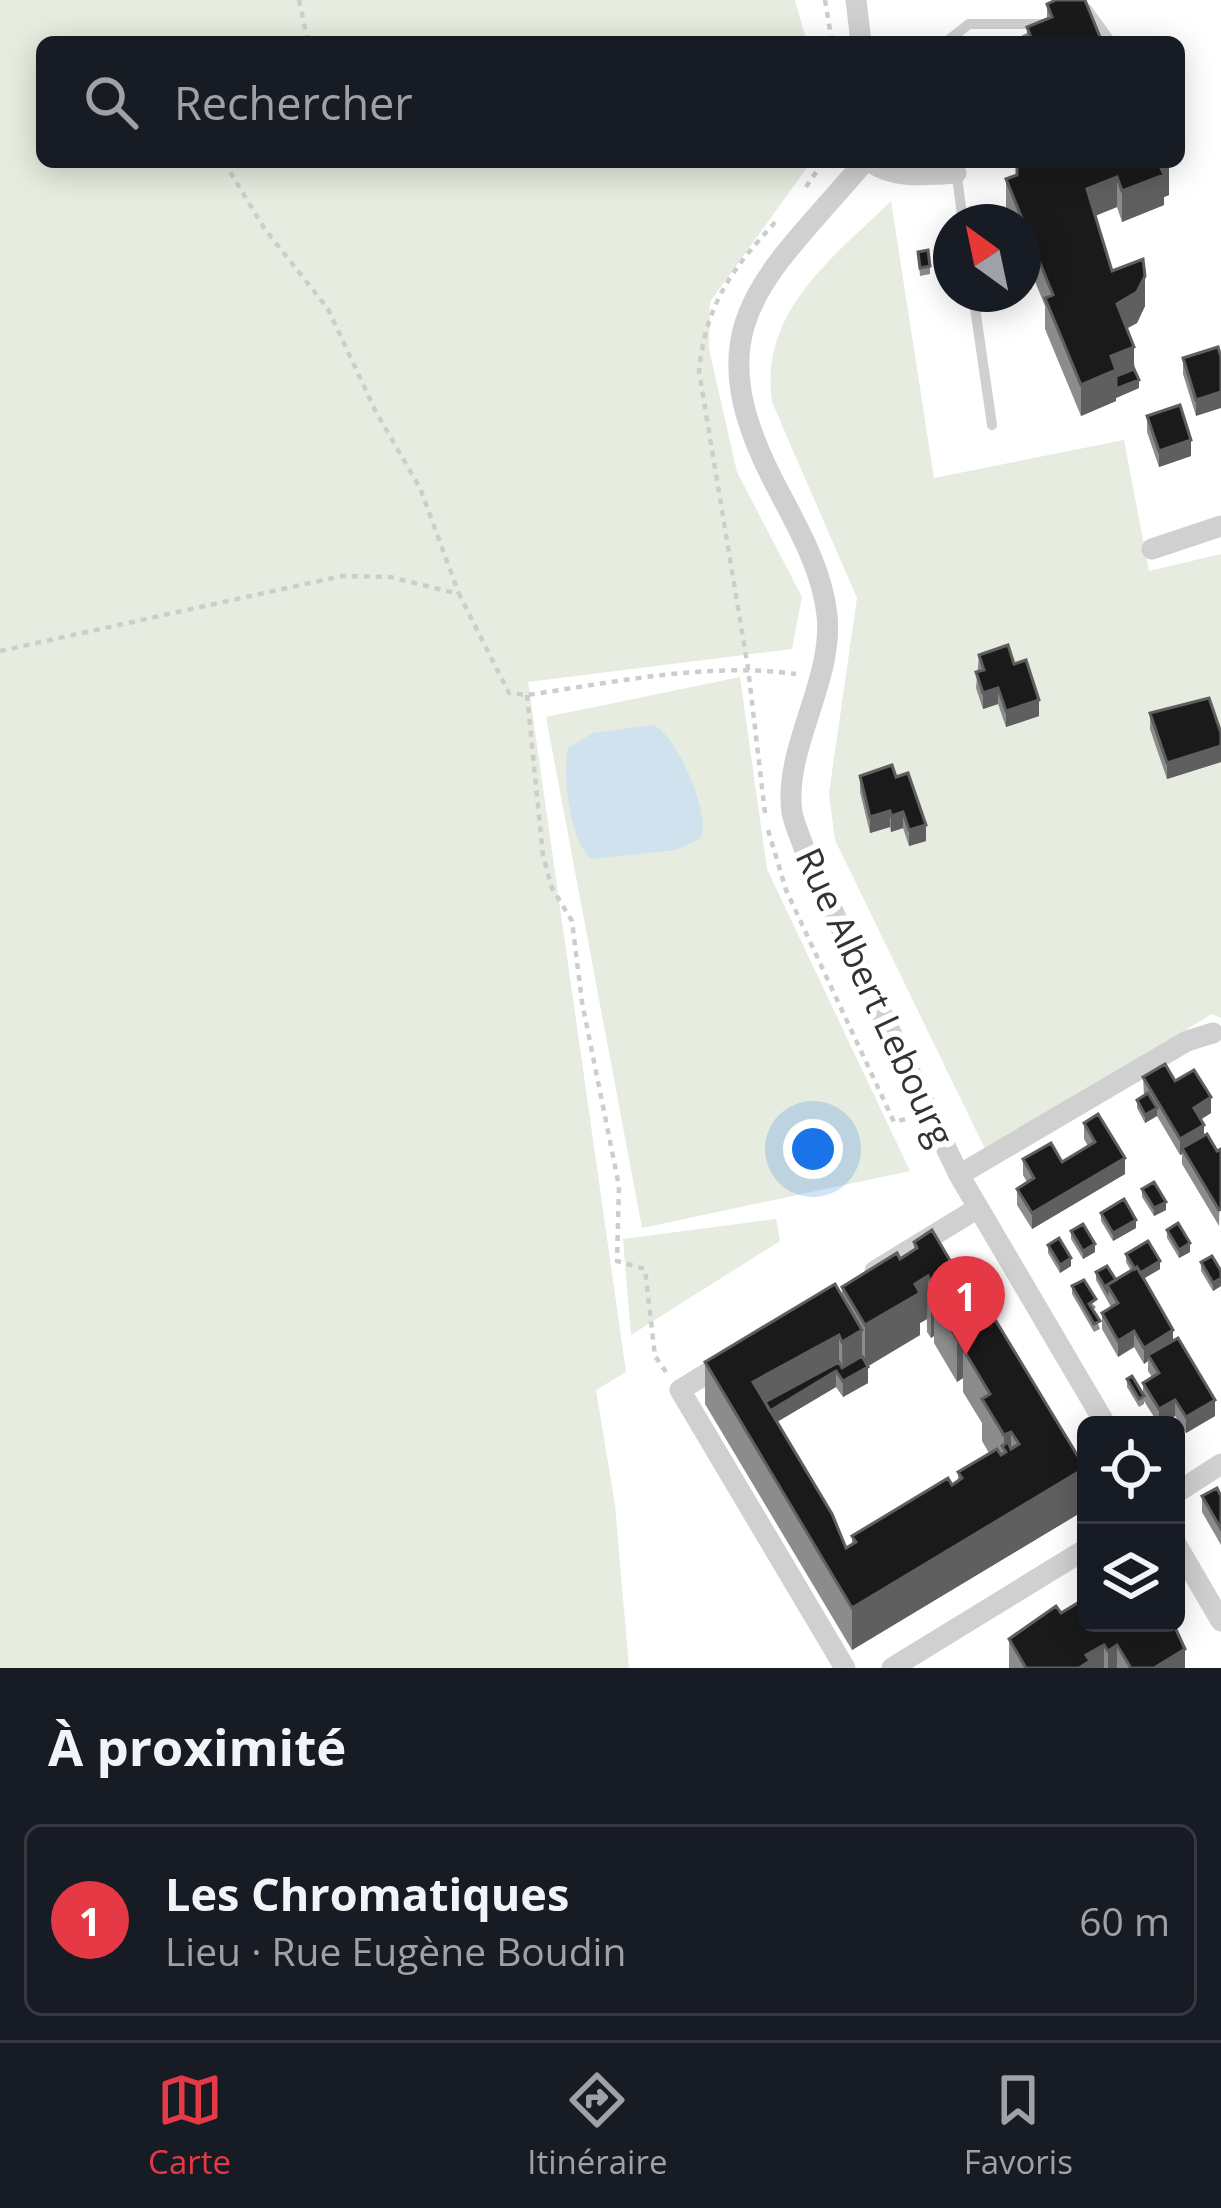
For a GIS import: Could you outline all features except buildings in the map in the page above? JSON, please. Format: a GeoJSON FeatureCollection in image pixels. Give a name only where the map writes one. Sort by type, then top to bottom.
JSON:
{"type":"FeatureCollection","features":[{"type":"Feature","properties":{"kind":"street"},"geometry":{"type":"LineString","coordinates":[[856,0],[860,36]]}},
{"type":"Feature","properties":{"kind":"street","name":"Rue Albert Lebourg"},"geometry":{"type":"LineString","coordinates":[[862,168],[763,282],[745,311],[735,355],[759,452],[821,580],[828,620],[796,770],[792,812],[959,1175],[1101,1416]]}},
{"type":"Feature","properties":{"kind":"street"},"geometry":{"type":"LineString","coordinates":[[878,168],[920,175],[956,168]]}},
{"type":"Feature","properties":{"kind":"street"},"geometry":{"type":"LineString","coordinates":[[1151,548],[1221,526]]}},
{"type":"Feature","properties":{"kind":"street"},"geometry":{"type":"LineString","coordinates":[[959,1175],[1187,1041],[1218,1036]]}},
{"type":"Feature","properties":{"kind":"street"},"geometry":{"type":"LineString","coordinates":[[859,1280],[978,1208]]}},
{"type":"Feature","properties":{"kind":"street"},"geometry":{"type":"LineString","coordinates":[[739,1354],[680,1390],[845,1668]]}},
{"type":"Feature","properties":{"kind":"street"},"geometry":{"type":"LineString","coordinates":[[1185,1487],[1221,1464]]}},
{"type":"Feature","properties":{"kind":"street"},"geometry":{"type":"LineString","coordinates":[[892,1668],[1077,1555]]}},
{"type":"Feature","properties":{"kind":"street"},"geometry":{"type":"LineString","coordinates":[[1185,1559],[1221,1621]]}},
{"type":"Feature","properties":{"kind":"lane"},"geometry":{"type":"LineString","coordinates":[[954,36],[969,24],[995,20],[1027,26],[1087,9],[1107,36]]}},
{"type":"Feature","properties":{"kind":"lane"},"geometry":{"type":"LineString","coordinates":[[956,168],[961,204]]}},
{"type":"Feature","properties":{"kind":"lane"},"geometry":{"type":"LineString","coordinates":[[976,312],[992,425]]}},
{"type":"Feature","properties":{"kind":"path"},"geometry":{"type":"LineString","coordinates":[[299,0],[307,36]]}},
{"type":"Feature","properties":{"kind":"path"},"geometry":{"type":"LineString","coordinates":[[825,0],[831,36]]}},
{"type":"Feature","properties":{"kind":"path"},"geometry":{"type":"LineString","coordinates":[[227,168],[251,210],[328,309],[376,412],[420,488],[459,594],[509,693],[527,695],[748,668],[819,677]]}},
{"type":"Feature","properties":{"kind":"path"},"geometry":{"type":"LineString","coordinates":[[804,189],[819,168]]}},
{"type":"Feature","properties":{"kind":"path"},"geometry":{"type":"LineString","coordinates":[[782,214],[723,287],[703,326],[699,371],[748,668],[761,791],[786,890],[894,1122],[929,1114]]}},
{"type":"Feature","properties":{"kind":"path"},"geometry":{"type":"LineString","coordinates":[[0,651],[342,576],[390,577],[459,594]]}},
{"type":"Feature","properties":{"kind":"path"},"geometry":{"type":"LineString","coordinates":[[527,695],[543,856],[552,888],[572,921],[582,1002],[619,1186],[617,1261],[645,1269],[655,1356],[680,1390]]}},
{"type":"Feature","properties":{"kind":"shaded area"},"geometry":{"type":"Polygon","coordinates":[[[0,0],[795,0],[805,36],[36,36],[36,168],[807,168],[710,302],[709,349],[737,472],[802,597],[792,649],[528,682],[626,1372],[596,1390],[615,1505],[629,1668],[0,1668],[0,0]]]}},
{"type":"Feature","properties":{"kind":"shaded area"},"geometry":{"type":"Polygon","coordinates":[[[891,201],[934,478],[1124,440],[1149,571],[1221,554],[1221,1018],[1212,1014],[986,1151],[835,840],[829,793],[857,598],[772,402],[771,370],[788,314],[824,266],[891,201]]]}},
{"type":"Feature","properties":{"kind":"shaded area"},"geometry":{"type":"Polygon","coordinates":[[[740,677],[767,869],[910,1171],[642,1228],[546,717],[740,677]]]}},
{"type":"Feature","properties":{"kind":"shaded area"},"geometry":{"type":"Polygon","coordinates":[[[776,1219],[780,1241],[631,1335],[623,1239],[776,1219]]]}},
{"type":"Feature","properties":{"kind":"water"},"geometry":{"type":"Polygon","coordinates":[[[652,725],[671,742],[689,776],[701,812],[701,838],[676,850],[591,859],[578,838],[569,807],[568,748],[593,733],[652,725]]]}},
{"type":"Feature","properties":{"kind":"place","name":"Les Chromatiques"},"geometry":{"type":"Point","coordinates":[966,1355]}}]}
